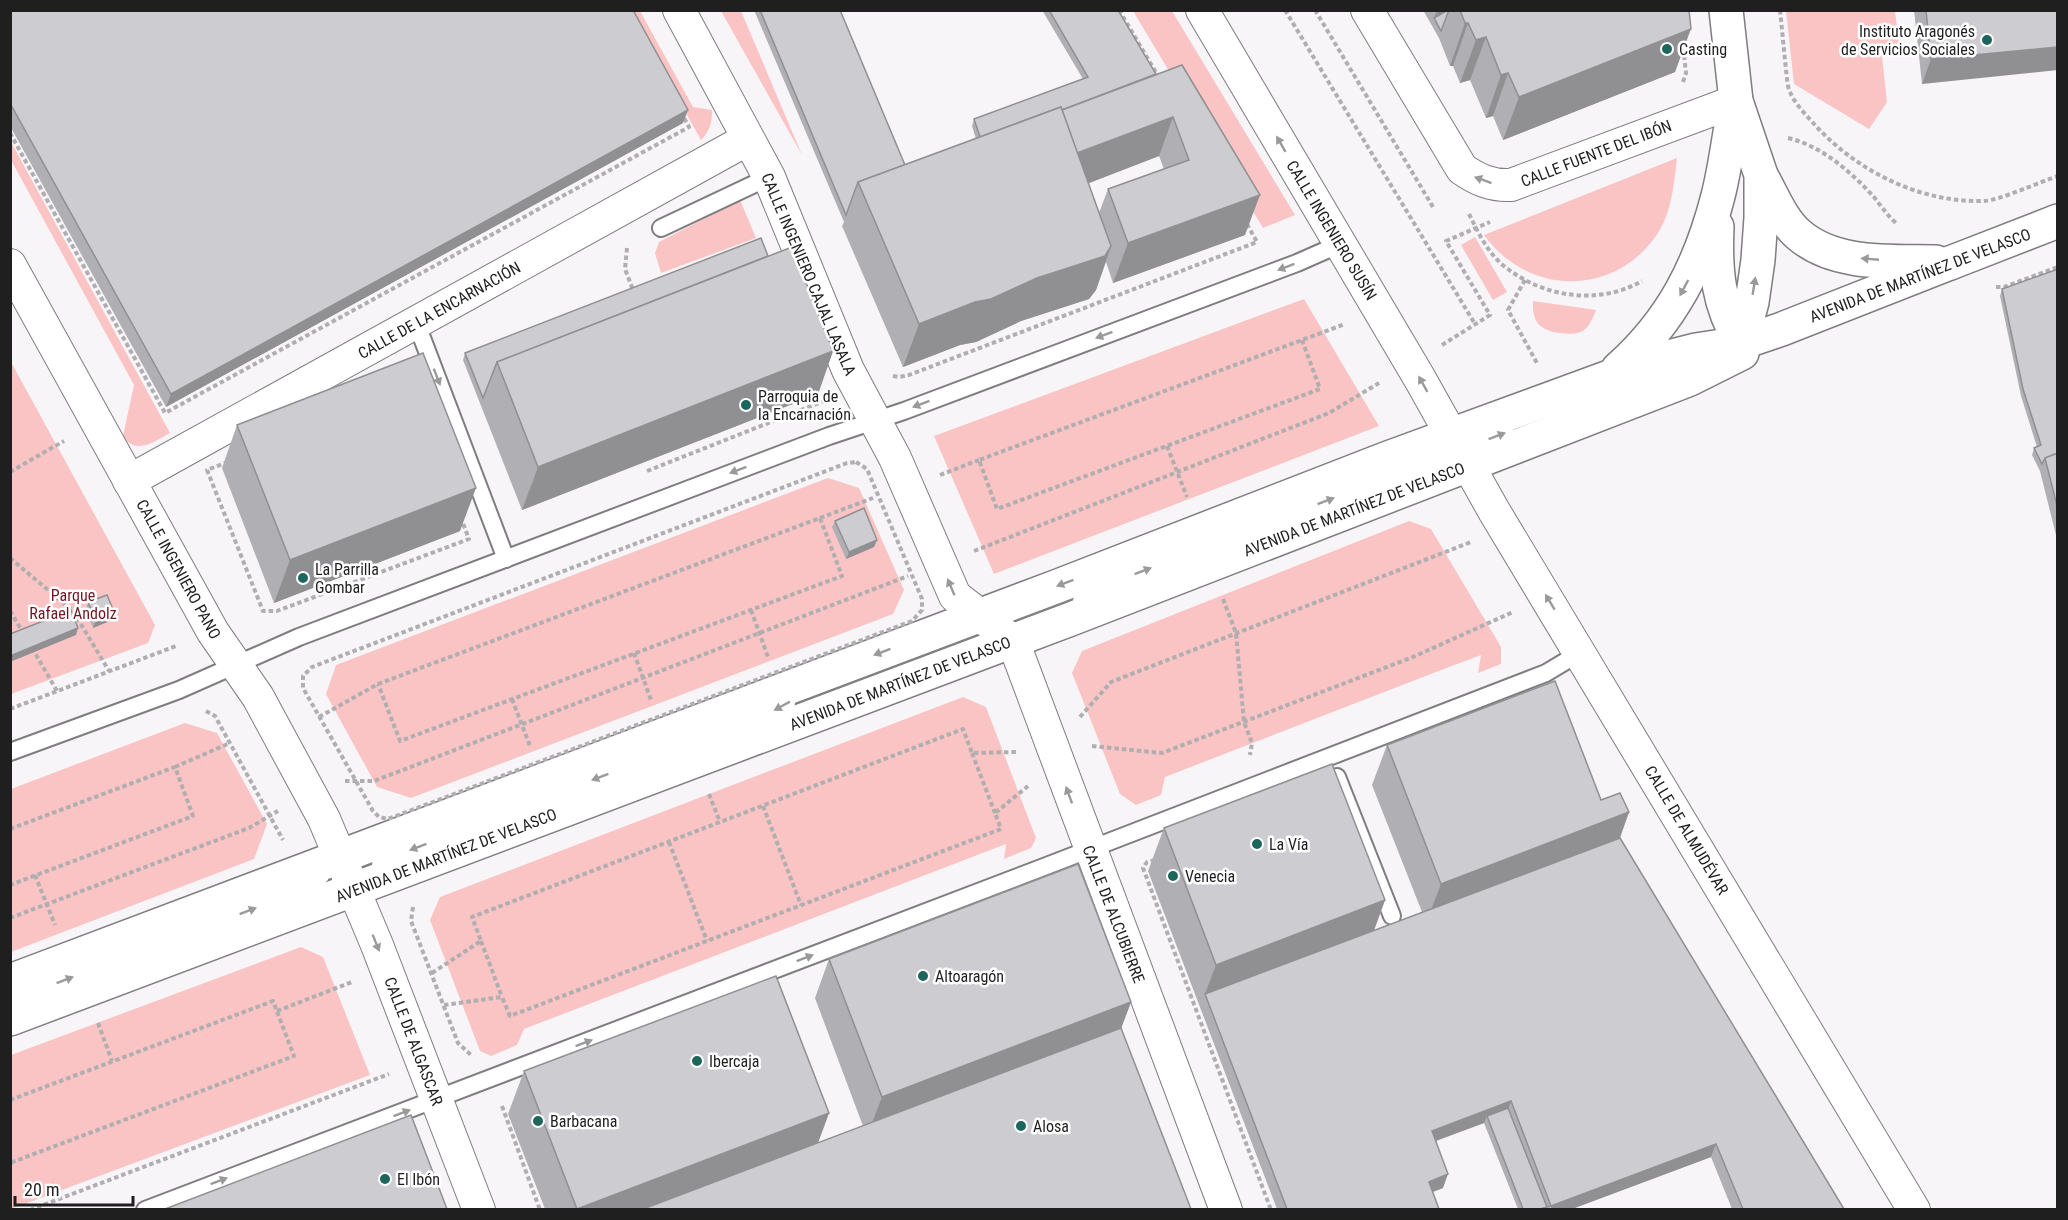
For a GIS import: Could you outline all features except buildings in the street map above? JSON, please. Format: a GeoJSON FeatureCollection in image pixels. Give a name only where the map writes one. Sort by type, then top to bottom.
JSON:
{"type":"FeatureCollection","features":[{"type":"Feature","properties":{"kind":"main road"},"geometry":{"type":"LineString","coordinates":[[1726,10],[1736,100],[1761,175],[1785,218],[1797,233],[1815,246],[1833,254],[1857,258],[1950,263]]}},
{"type":"Feature","properties":{"kind":"main road"},"geometry":{"type":"LineString","coordinates":[[1610,376],[1657,330],[1677,301],[1694,270],[1719,194],[1736,100]]}},
{"type":"Feature","properties":{"kind":"main road"},"geometry":{"type":"LineString","coordinates":[[1741,343],[1752,302],[1758,260],[1761,175]]}},
{"type":"Feature","properties":{"kind":"main road"},"geometry":{"type":"LineString","coordinates":[[1719,194],[1716,242],[1718,278],[1722,305],[1741,343]]}},
{"type":"Feature","properties":{"kind":"main road","name":"AVENIDA DE MARTÍNEZ DE VELASCO"},"geometry":{"type":"LineString","coordinates":[[10,1019],[347,873],[829,672],[1006,628],[1460,450],[1610,376],[1653,361],[1696,350],[1741,343],[1782,329],[2058,221]]}},
{"type":"Feature","properties":{"kind":"main road","name":"AVENIDA DE MARTÍNEZ DE VELASCO"},"geometry":{"type":"LineString","coordinates":[[10,981],[347,873],[1006,628],[1460,450],[1690,379],[1737,356],[1782,329]]}},
{"type":"Feature","properties":{"kind":"street","name":"CALLE INGENIERO CAJAL LASALA"},"geometry":{"type":"LineString","coordinates":[[679,10],[770,177],[848,370],[895,458],[956,557],[955,596],[1006,628]]}},
{"type":"Feature","properties":{"kind":"street","name":"CALLE INGENIERO SUSÍN"},"geometry":{"type":"LineString","coordinates":[[1202,10],[1460,450]]}},
{"type":"Feature","properties":{"kind":"street","name":"CALLE FUENTE DEL IBÓN"},"geometry":{"type":"LineString","coordinates":[[1366,10],[1462,169],[1484,182],[1511,185],[1736,100]]}},
{"type":"Feature","properties":{"kind":"street","name":"CALLE DE LA ENCARNACIÓN"},"geometry":{"type":"LineString","coordinates":[[129,482],[748,139]]}},
{"type":"Feature","properties":{"kind":"street","name":"CALLE INGENIERO PANO"},"geometry":{"type":"LineString","coordinates":[[10,265],[213,632],[258,697],[312,795],[347,873]]}},
{"type":"Feature","properties":{"kind":"street","name":"CALLE DE ALMUDÉVAR"},"geometry":{"type":"LineString","coordinates":[[1460,450],[1494,511],[1581,652],[1914,1209]]}},
{"type":"Feature","properties":{"kind":"street","name":"CALLE DE ALCUBIERRE"},"geometry":{"type":"LineString","coordinates":[[1006,628],[1226,1209]]}},
{"type":"Feature","properties":{"kind":"street","name":"CALLE DE ALGASCAR"},"geometry":{"type":"LineString","coordinates":[[347,873],[479,1209]]}},
{"type":"Feature","properties":{"kind":"lane"},"geometry":{"type":"LineString","coordinates":[[661,228],[770,177]]}},
{"type":"Feature","properties":{"kind":"lane"},"geometry":{"type":"LineString","coordinates":[[10,752],[179,690],[299,637],[829,436],[876,421],[1297,263],[1340,244]]}},
{"type":"Feature","properties":{"kind":"lane"},"geometry":{"type":"LineString","coordinates":[[416,322],[506,559]]}},
{"type":"Feature","properties":{"kind":"lane"},"geometry":{"type":"LineString","coordinates":[[1460,450],[1741,343]]}},
{"type":"Feature","properties":{"kind":"lane"},"geometry":{"type":"LineString","coordinates":[[145,1209],[437,1099],[770,980],[1090,849],[1546,673],[1581,652]]}},
{"type":"Feature","properties":{"kind":"lane"},"geometry":{"type":"LineString","coordinates":[[1329,757],[1392,916]]}},
{"type":"Feature","properties":{"kind":"lane"},"geometry":{"type":"LineString","coordinates":[[10,1000],[300,890],[314,881],[347,873]]}},
{"type":"Feature","properties":{"kind":"path"},"geometry":{"type":"LineString","coordinates":[[1119,10],[1161,81]]}},
{"type":"Feature","properties":{"kind":"path"},"geometry":{"type":"LineString","coordinates":[[1285,10],[1475,324]]}},
{"type":"Feature","properties":{"kind":"path"},"geometry":{"type":"LineString","coordinates":[[1315,10],[1433,207]]}},
{"type":"Feature","properties":{"kind":"path"},"geometry":{"type":"LineString","coordinates":[[1780,10],[1789,91],[1825,136],[1871,171],[1898,184],[1926,193],[1987,202],[2058,176]]}},
{"type":"Feature","properties":{"kind":"path"},"geometry":{"type":"LineString","coordinates":[[1677,84],[1684,82],[1686,73],[1682,34]]}},
{"type":"Feature","properties":{"kind":"path"},"geometry":{"type":"LineString","coordinates":[[10,133],[165,413],[689,127],[678,107]]}},
{"type":"Feature","properties":{"kind":"path"},"geometry":{"type":"LineString","coordinates":[[1750,139],[1774,137],[1790,139],[1819,150],[1858,180],[1898,224]]}},
{"type":"Feature","properties":{"kind":"path"},"geometry":{"type":"LineString","coordinates":[[1465,207],[1485,244],[1507,269],[1535,286],[1567,295],[1599,296],[1632,287],[1650,276]]}},
{"type":"Feature","properties":{"kind":"path"},"geometry":{"type":"LineString","coordinates":[[10,918],[249,828],[270,815],[345,780],[374,781],[1329,413],[1490,315],[1446,241],[1496,219]]}},
{"type":"Feature","properties":{"kind":"path"},"geometry":{"type":"LineString","coordinates":[[885,370],[891,376],[909,375],[1257,242],[1245,222]]}},
{"type":"Feature","properties":{"kind":"path"},"geometry":{"type":"LineString","coordinates":[[631,239],[625,269],[633,290]]}},
{"type":"Feature","properties":{"kind":"path"},"geometry":{"type":"LineString","coordinates":[[1990,288],[2004,287],[2058,267]]}},
{"type":"Feature","properties":{"kind":"path"},"geometry":{"type":"LineString","coordinates":[[1525,280],[1508,310],[1539,366]]}},
{"type":"Feature","properties":{"kind":"path"},"geometry":{"type":"LineString","coordinates":[[625,293],[644,286]]}},
{"type":"Feature","properties":{"kind":"path"},"geometry":{"type":"LineString","coordinates":[[937,476],[1352,322]]}},
{"type":"Feature","properties":{"kind":"path"},"geometry":{"type":"LineString","coordinates":[[979,460],[997,508],[1167,446],[1320,389],[1302,340]]}},
{"type":"Feature","properties":{"kind":"path"},"geometry":{"type":"LineString","coordinates":[[412,391],[469,539],[277,611],[263,611],[207,470],[412,391]]}},
{"type":"Feature","properties":{"kind":"path"},"geometry":{"type":"LineString","coordinates":[[642,473],[827,400],[823,391]]}},
{"type":"Feature","properties":{"kind":"path"},"geometry":{"type":"LineString","coordinates":[[10,472],[64,441],[59,431]]}},
{"type":"Feature","properties":{"kind":"path"},"geometry":{"type":"LineString","coordinates":[[1167,446],[1191,506]]}},
{"type":"Feature","properties":{"kind":"path"},"geometry":{"type":"LineString","coordinates":[[856,462],[864,467],[911,574],[923,602],[922,610],[916,619],[388,819],[379,817],[372,811],[302,685],[304,672],[312,667],[847,463],[856,462]]}},
{"type":"Feature","properties":{"kind":"path"},"geometry":{"type":"LineString","coordinates":[[319,717],[378,684],[878,495]]}},
{"type":"Feature","properties":{"kind":"path"},"geometry":{"type":"LineString","coordinates":[[378,684],[400,741],[842,576],[820,518]]}},
{"type":"Feature","properties":{"kind":"path"},"geometry":{"type":"LineString","coordinates":[[1073,710],[1077,721],[1111,682],[1474,540]]}},
{"type":"Feature","properties":{"kind":"path"},"geometry":{"type":"LineString","coordinates":[[956,557],[973,559]]}},
{"type":"Feature","properties":{"kind":"path"},"geometry":{"type":"LineString","coordinates":[[10,558],[73,611],[110,671]]}},
{"type":"Feature","properties":{"kind":"path"},"geometry":{"type":"LineString","coordinates":[[1221,595],[1236,633],[1244,722],[1252,743],[1249,761]]}},
{"type":"Feature","properties":{"kind":"path"},"geometry":{"type":"LineString","coordinates":[[751,610],[770,661]]}},
{"type":"Feature","properties":{"kind":"path"},"geometry":{"type":"LineString","coordinates":[[10,611],[57,691]]}},
{"type":"Feature","properties":{"kind":"path"},"geometry":{"type":"LineString","coordinates":[[1086,746],[1162,753],[1413,657],[1516,611],[1520,618]]}},
{"type":"Feature","properties":{"kind":"path"},"geometry":{"type":"LineString","coordinates":[[10,709],[176,646],[171,636]]}},
{"type":"Feature","properties":{"kind":"path"},"geometry":{"type":"LineString","coordinates":[[634,653],[653,705]]}},
{"type":"Feature","properties":{"kind":"path"},"geometry":{"type":"LineString","coordinates":[[772,667],[774,673]]}},
{"type":"Feature","properties":{"kind":"path"},"geometry":{"type":"LineString","coordinates":[[512,699],[532,752]]}},
{"type":"Feature","properties":{"kind":"path"},"geometry":{"type":"LineString","coordinates":[[201,710],[215,716],[286,845]]}},
{"type":"Feature","properties":{"kind":"path"},"geometry":{"type":"LineString","coordinates":[[656,711],[658,717]]}},
{"type":"Feature","properties":{"kind":"path"},"geometry":{"type":"LineString","coordinates":[[963,729],[972,753],[1001,829],[510,1016],[472,917],[963,729]]}},
{"type":"Feature","properties":{"kind":"path"},"geometry":{"type":"LineString","coordinates":[[1014,742],[1021,763]]}},
{"type":"Feature","properties":{"kind":"path"},"geometry":{"type":"LineString","coordinates":[[10,829],[175,767],[230,743]]}},
{"type":"Feature","properties":{"kind":"path"},"geometry":{"type":"LineString","coordinates":[[972,753],[1017,752]]}},
{"type":"Feature","properties":{"kind":"path"},"geometry":{"type":"LineString","coordinates":[[534,757],[536,763]]}},
{"type":"Feature","properties":{"kind":"path"},"geometry":{"type":"LineString","coordinates":[[10,885],[193,816],[175,767]]}},
{"type":"Feature","properties":{"kind":"path"},"geometry":{"type":"LineString","coordinates":[[995,813],[1029,784],[1033,794]]}},
{"type":"Feature","properties":{"kind":"path"},"geometry":{"type":"LineString","coordinates":[[708,792],[720,822]]}},
{"type":"Feature","properties":{"kind":"path"},"geometry":{"type":"LineString","coordinates":[[763,806],[801,905]]}},
{"type":"Feature","properties":{"kind":"path"},"geometry":{"type":"LineString","coordinates":[[669,842],[707,941]]}},
{"type":"Feature","properties":{"kind":"path"},"geometry":{"type":"LineString","coordinates":[[1155,859],[1147,862],[1143,868],[1271,1209]]}},
{"type":"Feature","properties":{"kind":"path"},"geometry":{"type":"LineString","coordinates":[[35,875],[59,933]]}},
{"type":"Feature","properties":{"kind":"path"},"geometry":{"type":"LineString","coordinates":[[415,901],[411,921],[458,1043],[467,1053],[480,1058]]}},
{"type":"Feature","properties":{"kind":"path"},"geometry":{"type":"LineString","coordinates":[[431,974],[481,941]]}},
{"type":"Feature","properties":{"kind":"path"},"geometry":{"type":"LineString","coordinates":[[351,973],[358,991]]}},
{"type":"Feature","properties":{"kind":"path"},"geometry":{"type":"LineString","coordinates":[[277,1011],[354,981]]}},
{"type":"Feature","properties":{"kind":"path"},"geometry":{"type":"LineString","coordinates":[[444,1005],[502,997]]}},
{"type":"Feature","properties":{"kind":"path"},"geometry":{"type":"LineString","coordinates":[[10,1100],[273,1000],[294,1056],[10,1163]]}},
{"type":"Feature","properties":{"kind":"path"},"geometry":{"type":"LineString","coordinates":[[95,1014],[112,1061]]}},
{"type":"Feature","properties":{"kind":"path"},"geometry":{"type":"LineString","coordinates":[[30,1209],[391,1074],[387,1063]]}},
{"type":"Feature","properties":{"kind":"path"},"geometry":{"type":"LineString","coordinates":[[505,1105],[501,1107],[540,1209]]}},
{"type":"Feature","properties":{"kind":"green space"},"geometry":{"type":"Polygon","coordinates":[[[629,11],[640,11],[693,107],[712,110],[710,126],[701,140],[629,11]]]}},
{"type":"Feature","properties":{"kind":"green space"},"geometry":{"type":"Polygon","coordinates":[[[721,11],[741,11],[802,155],[721,11]]]}},
{"type":"Feature","properties":{"kind":"green space"},"geometry":{"type":"Polygon","coordinates":[[[1133,11],[1172,11],[1295,215],[1263,228],[1133,11]]]}},
{"type":"Feature","properties":{"kind":"green space"},"geometry":{"type":"Polygon","coordinates":[[[1786,11],[1895,11],[1899,44],[1881,47],[1887,102],[1869,129],[1794,84],[1786,11]]]}},
{"type":"Feature","properties":{"kind":"green space"},"geometry":{"type":"Polygon","coordinates":[[[11,142],[170,433],[152,443],[134,445],[123,436],[134,385],[11,160],[11,142]]]}},
{"type":"Feature","properties":{"kind":"green space"},"geometry":{"type":"Polygon","coordinates":[[[1677,158],[1672,197],[1663,225],[1640,254],[1619,269],[1596,278],[1571,281],[1547,278],[1524,270],[1502,255],[1484,235],[1677,158]]]}},
{"type":"Feature","properties":{"kind":"green space"},"geometry":{"type":"Polygon","coordinates":[[[740,200],[756,238],[661,273],[655,253],[659,242],[740,200]]]}},
{"type":"Feature","properties":{"kind":"green space"},"geometry":{"type":"Polygon","coordinates":[[[1475,237],[1507,292],[1493,300],[1461,245],[1475,237]]]}},
{"type":"Feature","properties":{"kind":"green space"},"geometry":{"type":"Polygon","coordinates":[[[1304,299],[1379,426],[994,574],[934,436],[1304,299]]]}},
{"type":"Feature","properties":{"kind":"green space"},"geometry":{"type":"Polygon","coordinates":[[[1533,301],[1596,310],[1590,323],[1579,333],[1560,333],[1547,330],[1538,324],[1533,301]]]}},
{"type":"Feature","properties":{"kind":"green space","name":"Parque Rafael Andolz"},"geometry":{"type":"Polygon","coordinates":[[[11,362],[155,625],[148,643],[11,694],[11,362]]]}},
{"type":"Feature","properties":{"kind":"green space"},"geometry":{"type":"Polygon","coordinates":[[[828,478],[859,488],[904,590],[893,614],[411,798],[377,787],[326,694],[336,665],[828,478]]]}},
{"type":"Feature","properties":{"kind":"green space"},"geometry":{"type":"Polygon","coordinates":[[[1409,521],[1431,529],[1501,647],[1501,664],[1478,673],[1481,655],[1436,672],[1165,777],[1161,795],[1136,805],[1120,794],[1072,673],[1082,651],[1409,521]]]}},
{"type":"Feature","properties":{"kind":"green space"},"geometry":{"type":"Polygon","coordinates":[[[963,697],[986,707],[1036,838],[1031,848],[1004,859],[1006,844],[524,1029],[517,1045],[491,1056],[480,1051],[430,920],[440,897],[963,697]]]}},
{"type":"Feature","properties":{"kind":"green space"},"geometry":{"type":"Polygon","coordinates":[[[185,723],[217,733],[267,824],[254,859],[11,952],[11,789],[185,723]]]}},
{"type":"Feature","properties":{"kind":"green space"},"geometry":{"type":"Polygon","coordinates":[[[301,947],[323,957],[370,1075],[11,1209],[11,1055],[301,947]]]}},
{"type":"Feature","properties":{"kind":"place","name":"Instituto Aragonés de Servicios Sociales"},"geometry":{"type":"Point","coordinates":[1987,40]}},
{"type":"Feature","properties":{"kind":"place","name":"Casting"},"geometry":{"type":"Point","coordinates":[1667,49]}},
{"type":"Feature","properties":{"kind":"place","name":"Parroquia de la Encarnación"},"geometry":{"type":"Point","coordinates":[746,405]}},
{"type":"Feature","properties":{"kind":"place","name":"La Parrilla Gombar"},"geometry":{"type":"Point","coordinates":[303,578]}},
{"type":"Feature","properties":{"kind":"place","name":"La Vía"},"geometry":{"type":"Point","coordinates":[1257,844]}},
{"type":"Feature","properties":{"kind":"place","name":"Venecia"},"geometry":{"type":"Point","coordinates":[1173,876]}},
{"type":"Feature","properties":{"kind":"place","name":"Altoaragón"},"geometry":{"type":"Point","coordinates":[923,976]}},
{"type":"Feature","properties":{"kind":"place","name":"Ibercaja"},"geometry":{"type":"Point","coordinates":[697,1061]}},
{"type":"Feature","properties":{"kind":"place","name":"Barbacana"},"geometry":{"type":"Point","coordinates":[538,1121]}},
{"type":"Feature","properties":{"kind":"place","name":"Alosa"},"geometry":{"type":"Point","coordinates":[1021,1126]}},
{"type":"Feature","properties":{"kind":"place","name":"El Ibón"},"geometry":{"type":"Point","coordinates":[385,1179]}}]}
